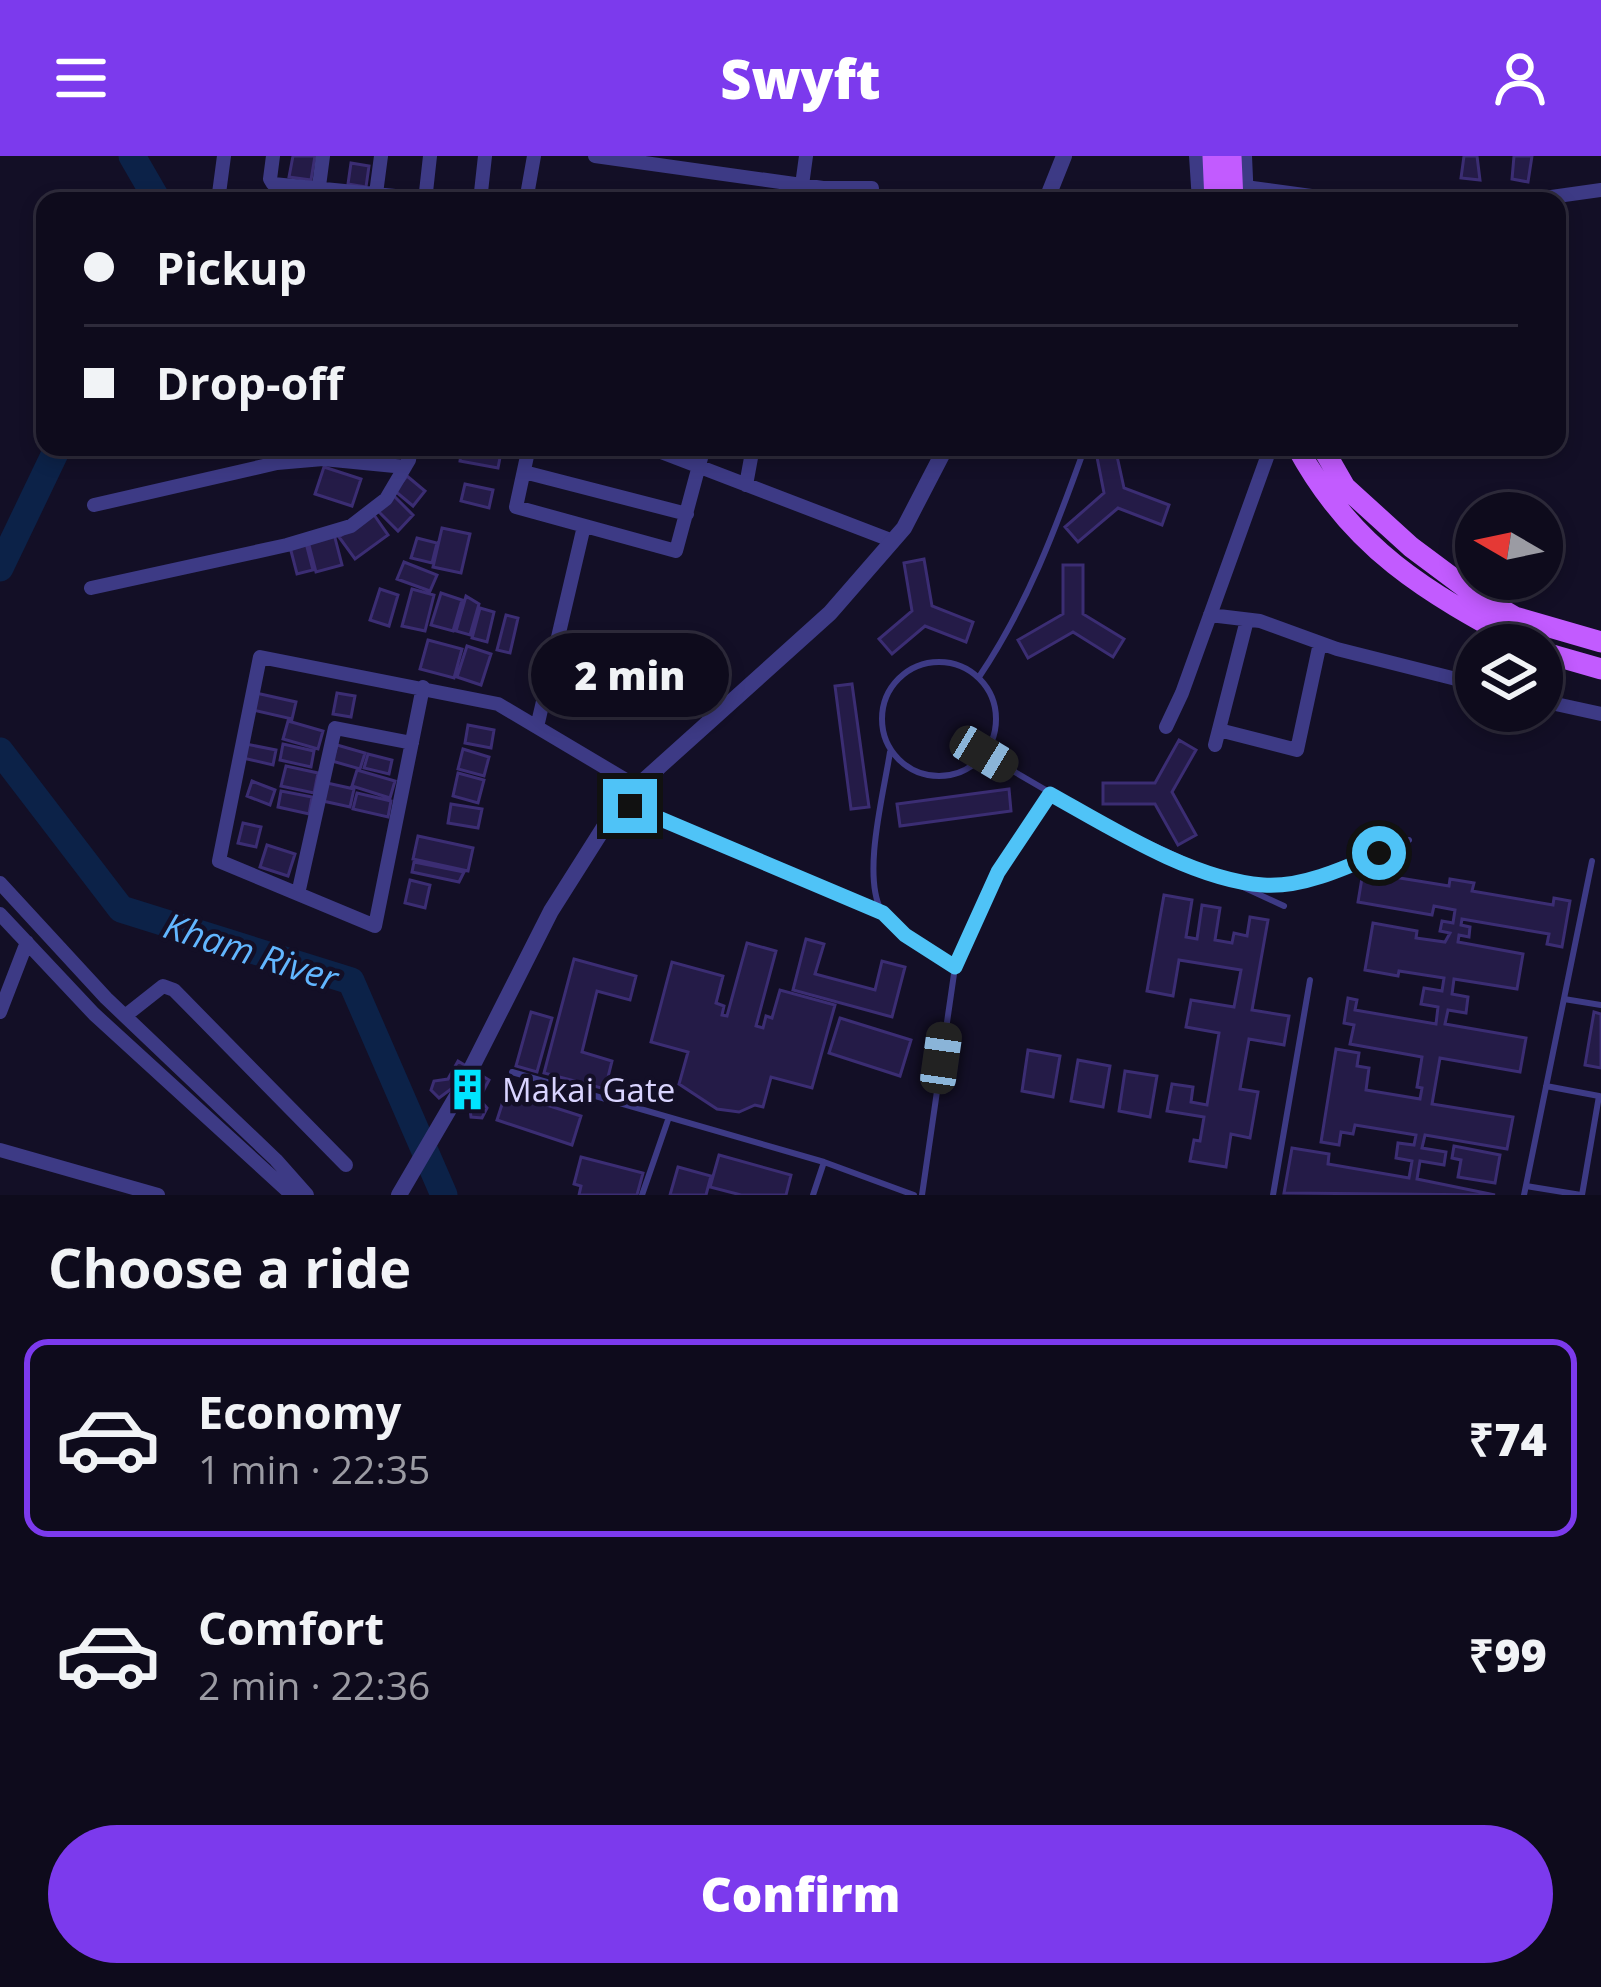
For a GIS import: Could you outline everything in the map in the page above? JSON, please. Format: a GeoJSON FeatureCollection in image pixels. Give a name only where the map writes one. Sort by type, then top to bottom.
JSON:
{"type":"FeatureCollection","features":[{"type":"Feature","properties":{"kind":"main road"},"geometry":{"type":"LineString","coordinates":[[1213,156],[1215,192]]}},
{"type":"Feature","properties":{"kind":"main road"},"geometry":{"type":"LineString","coordinates":[[1231,156],[1241,192]]}},
{"type":"Feature","properties":{"kind":"main road"},"geometry":{"type":"LineString","coordinates":[[1302,456],[1332,505],[1402,574],[1489,624]]}},
{"type":"Feature","properties":{"kind":"main road"},"geometry":{"type":"LineString","coordinates":[[1327,456],[1345,487],[1411,547],[1470,591],[1515,617],[1601,642]]}},
{"type":"Feature","properties":{"kind":"main road"},"geometry":{"type":"LineString","coordinates":[[1563,658],[1601,669]]}},
{"type":"Feature","properties":{"kind":"street"},"geometry":{"type":"LineString","coordinates":[[219,192],[224,156]]}},
{"type":"Feature","properties":{"kind":"street"},"geometry":{"type":"LineString","coordinates":[[273,156],[273,184],[306,192]]}},
{"type":"Feature","properties":{"kind":"street"},"geometry":{"type":"LineString","coordinates":[[318,192],[323,156]]}},
{"type":"Feature","properties":{"kind":"street"},"geometry":{"type":"LineString","coordinates":[[376,192],[381,156]]}},
{"type":"Feature","properties":{"kind":"street"},"geometry":{"type":"LineString","coordinates":[[426,192],[430,156]]}},
{"type":"Feature","properties":{"kind":"street"},"geometry":{"type":"LineString","coordinates":[[481,192],[485,156]]}},
{"type":"Feature","properties":{"kind":"street"},"geometry":{"type":"LineString","coordinates":[[528,192],[534,156]]}},
{"type":"Feature","properties":{"kind":"street"},"geometry":{"type":"LineString","coordinates":[[596,156],[654,160],[802,184],[872,188],[871,192]]}},
{"type":"Feature","properties":{"kind":"street"},"geometry":{"type":"LineString","coordinates":[[802,184],[806,156]]}},
{"type":"Feature","properties":{"kind":"street"},"geometry":{"type":"LineString","coordinates":[[1050,192],[1064,156]]}},
{"type":"Feature","properties":{"kind":"street"},"geometry":{"type":"LineString","coordinates":[[1196,156],[1198,192]]}},
{"type":"Feature","properties":{"kind":"street"},"geometry":{"type":"LineString","coordinates":[[1242,192],[1245,156]]}},
{"type":"Feature","properties":{"kind":"street"},"geometry":{"type":"LineString","coordinates":[[1566,194],[1599,188]]}},
{"type":"Feature","properties":{"kind":"street"},"geometry":{"type":"LineString","coordinates":[[94,505],[308,456]]}},
{"type":"Feature","properties":{"kind":"street"},"geometry":{"type":"LineString","coordinates":[[339,456],[405,467]]}},
{"type":"Feature","properties":{"kind":"street"},"geometry":{"type":"LineString","coordinates":[[91,588],[351,526],[386,499],[408,456]]}},
{"type":"Feature","properties":{"kind":"street"},"geometry":{"type":"LineString","coordinates":[[528,456],[517,507],[676,551],[703,456]]}},
{"type":"Feature","properties":{"kind":"street"},"geometry":{"type":"LineString","coordinates":[[671,456],[893,541]]}},
{"type":"Feature","properties":{"kind":"street"},"geometry":{"type":"LineString","coordinates":[[746,485],[751,456]]}},
{"type":"Feature","properties":{"kind":"street"},"geometry":{"type":"LineString","coordinates":[[471,1069],[551,911],[620,802],[830,613],[904,528],[941,456]]}},
{"type":"Feature","properties":{"kind":"street"},"geometry":{"type":"LineString","coordinates":[[1166,727],[1267,456]]}},
{"type":"Feature","properties":{"kind":"street"},"geometry":{"type":"LineString","coordinates":[[1284,456],[1310,471]]}},
{"type":"Feature","properties":{"kind":"street"},"geometry":{"type":"LineString","coordinates":[[524,472],[687,514]]}},
{"type":"Feature","properties":{"kind":"street"},"geometry":{"type":"LineString","coordinates":[[537,727],[584,526]]}},
{"type":"Feature","properties":{"kind":"street"},"geometry":{"type":"LineString","coordinates":[[1210,615],[1247,620],[1455,679]]}},
{"type":"Feature","properties":{"kind":"street"},"geometry":{"type":"LineString","coordinates":[[1247,620],[1217,737],[1297,750],[1319,643]]}},
{"type":"Feature","properties":{"kind":"street"},"geometry":{"type":"LineString","coordinates":[[423,687],[375,926],[219,861],[260,657],[423,687],[498,704],[636,786]]}},
{"type":"Feature","properties":{"kind":"street"},"geometry":{"type":"LineString","coordinates":[[1563,706],[1601,715]]}},
{"type":"Feature","properties":{"kind":"street"},"geometry":{"type":"LineString","coordinates":[[298,894],[334,728],[412,743]]}},
{"type":"Feature","properties":{"kind":"street"},"geometry":{"type":"LineString","coordinates":[[0,883],[125,1016],[307,1195]]}},
{"type":"Feature","properties":{"kind":"street"},"geometry":{"type":"LineString","coordinates":[[0,914],[94,1014],[292,1195]]}},
{"type":"Feature","properties":{"kind":"street"},"geometry":{"type":"LineString","coordinates":[[0,1012],[27,942]]}},
{"type":"Feature","properties":{"kind":"street"},"geometry":{"type":"LineString","coordinates":[[125,1016],[163,986],[174,990],[346,1165]]}},
{"type":"Feature","properties":{"kind":"street"},"geometry":{"type":"LineString","coordinates":[[399,1195],[458,1094]]}},
{"type":"Feature","properties":{"kind":"street"},"geometry":{"type":"LineString","coordinates":[[0,1150],[153,1194]]}},
{"type":"Feature","properties":{"kind":"lane"},"geometry":{"type":"LineString","coordinates":[[979,677],[1010,630],[1048,550],[1082,456]]}},
{"type":"Feature","properties":{"kind":"lane"},"geometry":{"type":"LineString","coordinates":[[883,913],[874,870],[890,751],[882,721],[886,698],[898,679],[916,667],[938,662],[960,666],[979,677],[991,696],[996,718],[984,754],[962,772],[940,777],[918,773],[890,751]]}},
{"type":"Feature","properties":{"kind":"lane"},"geometry":{"type":"LineString","coordinates":[[984,754],[1050,794],[1214,877],[1284,906]]}},
{"type":"Feature","properties":{"kind":"lane"},"geometry":{"type":"LineString","coordinates":[[512,1072],[824,1162],[918,1195],[955,967],[998,872],[1050,794]]}},
{"type":"Feature","properties":{"kind":"lane"},"geometry":{"type":"LineString","coordinates":[[630,806],[883,913],[905,935],[955,967]]}},
{"type":"Feature","properties":{"kind":"lane"},"geometry":{"type":"LineString","coordinates":[[1214,877],[1267,886],[1294,882],[1350,866],[1409,840]]}},
{"type":"Feature","properties":{"kind":"lane"},"geometry":{"type":"LineString","coordinates":[[1546,1086],[1599,1096],[1581,1195],[1525,1190],[1546,1086],[1592,861]]}},
{"type":"Feature","properties":{"kind":"lane"},"geometry":{"type":"LineString","coordinates":[[1273,1195],[1310,980]]}},
{"type":"Feature","properties":{"kind":"lane"},"geometry":{"type":"LineString","coordinates":[[1564,999],[1601,1005]]}},
{"type":"Feature","properties":{"kind":"lane"},"geometry":{"type":"LineString","coordinates":[[642,1195],[669,1117]]}},
{"type":"Feature","properties":{"kind":"lane"},"geometry":{"type":"LineString","coordinates":[[813,1195],[824,1162]]}},
{"type":"Feature","properties":{"kind":"building"},"geometry":{"type":"Polygon","coordinates":[[[293,156],[315,156],[311,180],[289,177],[293,156]]]}},
{"type":"Feature","properties":{"kind":"building"},"geometry":{"type":"Polygon","coordinates":[[[1464,156],[1477,156],[1480,180],[1461,178],[1464,156]]]}},
{"type":"Feature","properties":{"kind":"building"},"geometry":{"type":"Polygon","coordinates":[[[1514,156],[1532,156],[1528,182],[1512,179],[1514,156]]]}},
{"type":"Feature","properties":{"kind":"building"},"geometry":{"type":"Polygon","coordinates":[[[351,163],[369,166],[366,187],[348,184],[351,163]]]}},
{"type":"Feature","properties":{"kind":"building"},"geometry":{"type":"Polygon","coordinates":[[[461,456],[500,456],[498,468],[460,461],[461,456]]]}},
{"type":"Feature","properties":{"kind":"building"},"geometry":{"type":"Polygon","coordinates":[[[1097,456],[1117,456],[1124,488],[1169,505],[1162,525],[1118,508],[1078,542],[1065,527],[1104,493],[1097,456]]]}},
{"type":"Feature","properties":{"kind":"building"},"geometry":{"type":"Polygon","coordinates":[[[324,467],[361,479],[352,506],[315,494],[324,467]]]}},
{"type":"Feature","properties":{"kind":"building"},"geometry":{"type":"Polygon","coordinates":[[[407,476],[425,491],[413,506],[395,491],[407,476]]]}},
{"type":"Feature","properties":{"kind":"building"},"geometry":{"type":"Polygon","coordinates":[[[465,484],[493,490],[489,508],[461,501],[465,484]]]}},
{"type":"Feature","properties":{"kind":"building"},"geometry":{"type":"Polygon","coordinates":[[[393,495],[413,515],[398,531],[378,511],[393,495]]]}},
{"type":"Feature","properties":{"kind":"building"},"geometry":{"type":"Polygon","coordinates":[[[372,512],[388,535],[355,559],[339,537],[372,512]]]}},
{"type":"Feature","properties":{"kind":"building"},"geometry":{"type":"Polygon","coordinates":[[[442,528],[470,534],[461,573],[433,567],[442,528]]]}},
{"type":"Feature","properties":{"kind":"building"},"geometry":{"type":"Polygon","coordinates":[[[334,534],[342,565],[316,572],[308,541],[334,534]]]}},
{"type":"Feature","properties":{"kind":"building"},"geometry":{"type":"Polygon","coordinates":[[[417,538],[437,543],[432,563],[411,558],[417,538]]]}},
{"type":"Feature","properties":{"kind":"building"},"geometry":{"type":"Polygon","coordinates":[[[306,543],[313,570],[297,574],[290,547],[306,543]]]}},
{"type":"Feature","properties":{"kind":"building"},"geometry":{"type":"Polygon","coordinates":[[[924,559],[932,606],[973,622],[966,642],[925,626],[892,654],[879,639],[912,611],[904,563],[924,559]]]}},
{"type":"Feature","properties":{"kind":"building"},"geometry":{"type":"Polygon","coordinates":[[[404,562],[437,575],[430,591],[397,579],[404,562]]]}},
{"type":"Feature","properties":{"kind":"building"},"geometry":{"type":"Polygon","coordinates":[[[1063,565],[1083,565],[1083,614],[1124,639],[1113,657],[1073,632],[1028,658],[1018,640],[1063,614],[1063,565]]]}},
{"type":"Feature","properties":{"kind":"building"},"geometry":{"type":"Polygon","coordinates":[[[380,589],[398,595],[389,626],[370,620],[380,589]]]}},
{"type":"Feature","properties":{"kind":"building"},"geometry":{"type":"Polygon","coordinates":[[[412,589],[434,595],[425,631],[402,626],[412,589]]]}},
{"type":"Feature","properties":{"kind":"building"},"geometry":{"type":"Polygon","coordinates":[[[441,593],[462,600],[453,631],[431,625],[441,593]]]}},
{"type":"Feature","properties":{"kind":"building"},"geometry":{"type":"Polygon","coordinates":[[[466,596],[479,604],[470,635],[456,631],[466,596]]]}},
{"type":"Feature","properties":{"kind":"building"},"geometry":{"type":"Polygon","coordinates":[[[480,608],[494,612],[487,642],[472,638],[480,608]]]}},
{"type":"Feature","properties":{"kind":"building"},"geometry":{"type":"Polygon","coordinates":[[[506,615],[518,618],[510,653],[497,650],[506,615]]]}},
{"type":"Feature","properties":{"kind":"building"},"geometry":{"type":"Polygon","coordinates":[[[428,640],[462,649],[454,678],[420,669],[428,640]]]}},
{"type":"Feature","properties":{"kind":"building"},"geometry":{"type":"Polygon","coordinates":[[[467,646],[491,654],[481,685],[457,677],[467,646]]]}},
{"type":"Feature","properties":{"kind":"building"},"geometry":{"type":"Polygon","coordinates":[[[852,684],[869,807],[851,809],[835,686],[852,684]]]}},
{"type":"Feature","properties":{"kind":"building"},"geometry":{"type":"Polygon","coordinates":[[[256,693],[296,702],[292,719],[253,710],[256,693]]]}},
{"type":"Feature","properties":{"kind":"building"},"geometry":{"type":"Polygon","coordinates":[[[337,693],[355,696],[351,717],[333,714],[337,693]]]}},
{"type":"Feature","properties":{"kind":"building"},"geometry":{"type":"Polygon","coordinates":[[[288,721],[323,731],[318,749],[283,739],[288,721]]]}},
{"type":"Feature","properties":{"kind":"building"},"geometry":{"type":"Polygon","coordinates":[[[468,725],[494,730],[491,748],[465,743],[468,725]]]}},
{"type":"Feature","properties":{"kind":"building"},"geometry":{"type":"Polygon","coordinates":[[[1179,740],[1196,750],[1172,792],[1196,835],[1178,845],[1155,804],[1103,804],[1103,783],[1155,783],[1179,740]]]}},
{"type":"Feature","properties":{"kind":"building"},"geometry":{"type":"Polygon","coordinates":[[[246,744],[276,750],[273,765],[243,758],[246,744]]]}},
{"type":"Feature","properties":{"kind":"building"},"geometry":{"type":"Polygon","coordinates":[[[283,744],[314,751],[311,767],[280,760],[283,744]]]}},
{"type":"Feature","properties":{"kind":"building"},"geometry":{"type":"Polygon","coordinates":[[[337,745],[365,753],[360,769],[332,761],[337,745]]]}},
{"type":"Feature","properties":{"kind":"building"},"geometry":{"type":"Polygon","coordinates":[[[463,749],[489,757],[484,776],[458,769],[463,749]]]}},
{"type":"Feature","properties":{"kind":"building"},"geometry":{"type":"Polygon","coordinates":[[[368,754],[392,760],[389,774],[364,768],[368,754]]]}},
{"type":"Feature","properties":{"kind":"building"},"geometry":{"type":"Polygon","coordinates":[[[286,766],[318,773],[314,793],[281,786],[286,766]]]}},
{"type":"Feature","properties":{"kind":"building"},"geometry":{"type":"Polygon","coordinates":[[[357,770],[395,781],[390,798],[352,786],[357,770]]]}},
{"type":"Feature","properties":{"kind":"building"},"geometry":{"type":"Polygon","coordinates":[[[458,773],[484,780],[478,803],[453,796],[458,773]]]}},
{"type":"Feature","properties":{"kind":"building"},"geometry":{"type":"Polygon","coordinates":[[[252,781],[275,790],[270,805],[247,796],[252,781]]]}},
{"type":"Feature","properties":{"kind":"building"},"geometry":{"type":"Polygon","coordinates":[[[327,783],[354,789],[350,807],[323,801],[327,783]]]}},
{"type":"Feature","properties":{"kind":"building"},"geometry":{"type":"Polygon","coordinates":[[[1009,789],[1011,811],[900,826],[897,804],[1009,789]]]}},
{"type":"Feature","properties":{"kind":"building"},"geometry":{"type":"Polygon","coordinates":[[[281,791],[312,797],[309,814],[278,807],[281,791]]]}},
{"type":"Feature","properties":{"kind":"building"},"geometry":{"type":"Polygon","coordinates":[[[357,793],[391,801],[388,817],[353,809],[357,793]]]}},
{"type":"Feature","properties":{"kind":"building"},"geometry":{"type":"Polygon","coordinates":[[[451,804],[482,809],[478,828],[448,823],[451,804]]]}},
{"type":"Feature","properties":{"kind":"building"},"geometry":{"type":"Polygon","coordinates":[[[243,823],[261,827],[256,847],[238,843],[243,823]]]}},
{"type":"Feature","properties":{"kind":"building"},"geometry":{"type":"Polygon","coordinates":[[[418,836],[473,848],[468,871],[413,859],[418,836]]]}},
{"type":"Feature","properties":{"kind":"building"},"geometry":{"type":"Polygon","coordinates":[[[267,845],[295,854],[288,876],[260,867],[267,845]]]}},
{"type":"Feature","properties":{"kind":"building"},"geometry":{"type":"Polygon","coordinates":[[[414,862],[464,872],[459,882],[412,872],[414,862]]]}},
{"type":"Feature","properties":{"kind":"building"},"geometry":{"type":"Polygon","coordinates":[[[1363,872],[1449,886],[1450,879],[1474,883],[1472,891],[1553,905],[1554,898],[1570,901],[1562,947],[1547,944],[1549,934],[1462,919],[1461,925],[1470,927],[1469,937],[1459,935],[1458,942],[1523,954],[1517,989],[1454,979],[1452,994],[1468,997],[1466,1013],[1448,1010],[1445,1024],[1526,1038],[1520,1072],[1440,1058],[1432,1104],[1513,1117],[1507,1149],[1425,1135],[1422,1148],[1446,1152],[1444,1165],[1420,1161],[1417,1179],[1495,1195],[1284,1193],[1292,1148],[1329,1154],[1328,1164],[1409,1178],[1412,1161],[1396,1158],[1398,1143],[1414,1145],[1416,1135],[1355,1125],[1353,1134],[1341,1132],[1339,1145],[1321,1142],[1336,1049],[1359,1053],[1357,1066],[1369,1068],[1366,1090],[1420,1099],[1422,1057],[1350,1044],[1354,1025],[1344,1023],[1348,998],[1357,1000],[1355,1010],[1436,1024],[1438,1007],[1421,1004],[1424,988],[1442,991],[1444,978],[1365,970],[1373,923],[1445,942],[1450,933],[1440,931],[1442,921],[1453,923],[1455,910],[1434,906],[1432,915],[1358,902],[1363,872]]]}},
{"type":"Feature","properties":{"kind":"building"},"geometry":{"type":"Polygon","coordinates":[[[410,880],[430,885],[425,908],[405,903],[410,880]]]}},
{"type":"Feature","properties":{"kind":"building"},"geometry":{"type":"Polygon","coordinates":[[[1164,895],[1192,900],[1186,937],[1197,939],[1202,905],[1220,908],[1215,940],[1232,943],[1234,933],[1247,936],[1250,917],[1268,920],[1252,1010],[1289,1016],[1284,1045],[1249,1039],[1240,1089],[1258,1092],[1250,1138],[1231,1134],[1226,1167],[1190,1161],[1204,1117],[1167,1111],[1172,1084],[1193,1087],[1191,1102],[1207,1105],[1219,1033],[1186,1027],[1191,1000],[1234,1007],[1241,970],[1179,960],[1173,996],[1147,991],[1164,895]]]}},
{"type":"Feature","properties":{"kind":"building"},"geometry":{"type":"Polygon","coordinates":[[[806,939],[824,944],[815,974],[875,990],[882,961],[905,967],[892,1017],[793,990],[806,939]]]}},
{"type":"Feature","properties":{"kind":"building"},"geometry":{"type":"Polygon","coordinates":[[[747,943],[776,951],[756,1026],[763,1028],[766,1016],[772,1018],[780,990],[835,1005],[812,1088],[771,1077],[763,1107],[739,1112],[717,1109],[679,1084],[688,1052],[651,1042],[672,962],[723,976],[716,1003],[724,1006],[722,1015],[727,1016],[747,943]]]}},
{"type":"Feature","properties":{"kind":"building"},"geometry":{"type":"Polygon","coordinates":[[[574,959],[636,976],[630,1000],[597,991],[582,1052],[612,1061],[605,1089],[544,1073],[574,959]]]}},
{"type":"Feature","properties":{"kind":"building"},"geometry":{"type":"Polygon","coordinates":[[[531,1012],[552,1018],[537,1072],[516,1066],[531,1012]]]}},
{"type":"Feature","properties":{"kind":"building"},"geometry":{"type":"Polygon","coordinates":[[[1594,1012],[1601,1014],[1601,1068],[1585,1065],[1594,1012]]]}},
{"type":"Feature","properties":{"kind":"building"},"geometry":{"type":"Polygon","coordinates":[[[840,1018],[911,1040],[900,1076],[829,1053],[840,1018]]]}},
{"type":"Feature","properties":{"kind":"building"},"geometry":{"type":"Polygon","coordinates":[[[1028,1050],[1060,1056],[1053,1097],[1022,1091],[1028,1050]]]}},
{"type":"Feature","properties":{"kind":"building"},"geometry":{"type":"Polygon","coordinates":[[[1078,1060],[1110,1066],[1103,1107],[1071,1101],[1078,1060]]]}},
{"type":"Feature","properties":{"kind":"building","name":"Makai Gate"},"geometry":{"type":"Polygon","coordinates":[[[458,1061],[489,1080],[479,1099],[487,1108],[482,1118],[471,1117],[469,1100],[451,1089],[439,1098],[431,1090],[434,1081],[448,1079],[458,1061]]]}},
{"type":"Feature","properties":{"kind":"building"},"geometry":{"type":"Polygon","coordinates":[[[1125,1071],[1157,1076],[1150,1117],[1119,1111],[1125,1071]]]}},
{"type":"Feature","properties":{"kind":"building"},"geometry":{"type":"Polygon","coordinates":[[[506,1092],[581,1116],[572,1145],[497,1120],[506,1092]]]}},
{"type":"Feature","properties":{"kind":"building"},"geometry":{"type":"Polygon","coordinates":[[[1454,1146],[1500,1155],[1495,1183],[1458,1177],[1461,1160],[1452,1158],[1454,1146]]]}},
{"type":"Feature","properties":{"kind":"building"},"geometry":{"type":"Polygon","coordinates":[[[719,1155],[791,1175],[786,1195],[741,1195],[710,1187],[719,1155]]]}},
{"type":"Feature","properties":{"kind":"building"},"geometry":{"type":"Polygon","coordinates":[[[581,1157],[643,1173],[637,1195],[579,1195],[581,1186],[574,1184],[581,1157]]]}},
{"type":"Feature","properties":{"kind":"building"},"geometry":{"type":"Polygon","coordinates":[[[678,1167],[711,1176],[706,1195],[670,1195],[678,1167]]]}},
{"type":"Feature","properties":{"kind":"waterway","name":"Kham River"},"geometry":{"type":"LineString","coordinates":[[132,156],[153,192]]}},
{"type":"Feature","properties":{"kind":"waterway","name":"Kham River"},"geometry":{"type":"LineString","coordinates":[[0,568],[54,456]]}},
{"type":"Feature","properties":{"kind":"waterway","name":"Kham River"},"geometry":{"type":"LineString","coordinates":[[0,751],[121,909],[351,981],[444,1195]]}},
{"type":"Feature","properties":{"kind":"place","name":"Makai Gate"},"geometry":{"type":"Point","coordinates":[468,1090]}},
{"type":"Feature","properties":{"kind":"route"},"geometry":{"type":"LineString","coordinates":[[630,806],[883,913],[905,935],[955,967],[998,872],[1050,794],[1214,877],[1267,886],[1350,866],[1379,853]]}}]}
